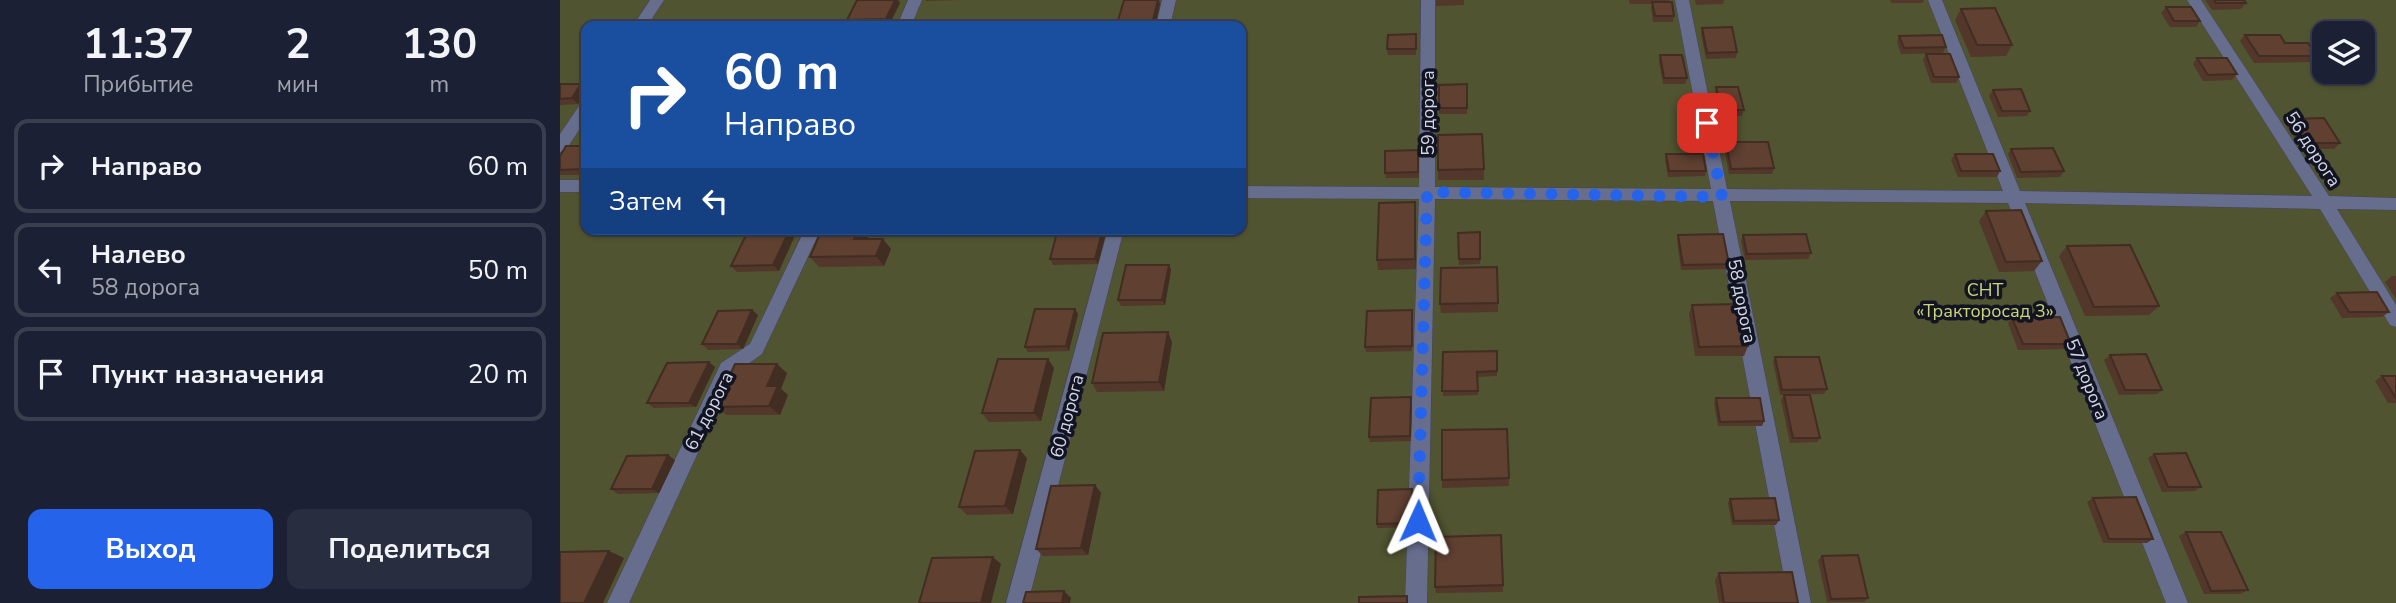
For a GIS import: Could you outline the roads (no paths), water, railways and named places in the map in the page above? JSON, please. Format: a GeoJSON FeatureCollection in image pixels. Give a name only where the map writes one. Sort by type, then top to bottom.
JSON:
{"type":"FeatureCollection","features":[{"type":"Feature","properties":{"kind":"street"},"geometry":{"type":"LineString","coordinates":[[643,21],[657,0]]}},
{"type":"Feature","properties":{"kind":"street"},"geometry":{"type":"LineString","coordinates":[[906,21],[915,0]]}},
{"type":"Feature","properties":{"kind":"street"},"geometry":{"type":"LineString","coordinates":[[1164,21],[1169,0]]}},
{"type":"Feature","properties":{"kind":"street","name":"59 дорога"},"geometry":{"type":"LineString","coordinates":[[1416,603],[1427,192],[1429,0]]}},
{"type":"Feature","properties":{"kind":"street","name":"58 дорога"},"geometry":{"type":"LineString","coordinates":[[1682,0],[1800,603]]}},
{"type":"Feature","properties":{"kind":"street","name":"57 дорога"},"geometry":{"type":"LineString","coordinates":[[1935,0],[2177,603]]}},
{"type":"Feature","properties":{"kind":"street","name":"56 дорога"},"geometry":{"type":"LineString","coordinates":[[2194,0],[2325,203],[2396,320]]}},
{"type":"Feature","properties":{"kind":"street"},"geometry":{"type":"LineString","coordinates":[[560,146],[581,114]]}},
{"type":"Feature","properties":{"kind":"street"},"geometry":{"type":"LineString","coordinates":[[560,186],[581,186]]}},
{"type":"Feature","properties":{"kind":"street"},"geometry":{"type":"LineString","coordinates":[[1246,192],[2015,197],[2396,204]]}},
{"type":"Feature","properties":{"kind":"street","name":"61 дорога"},"geometry":{"type":"LineString","coordinates":[[618,603],[727,369],[756,349],[810,235]]}},
{"type":"Feature","properties":{"kind":"street","name":"60 дорога"},"geometry":{"type":"LineString","coordinates":[[1017,603],[1114,235]]}},
{"type":"Feature","properties":{"kind":"park label","name":"СНТ «Тракторосад 3»"},"geometry":{"type":"Point","coordinates":[1985,300]}}]}
